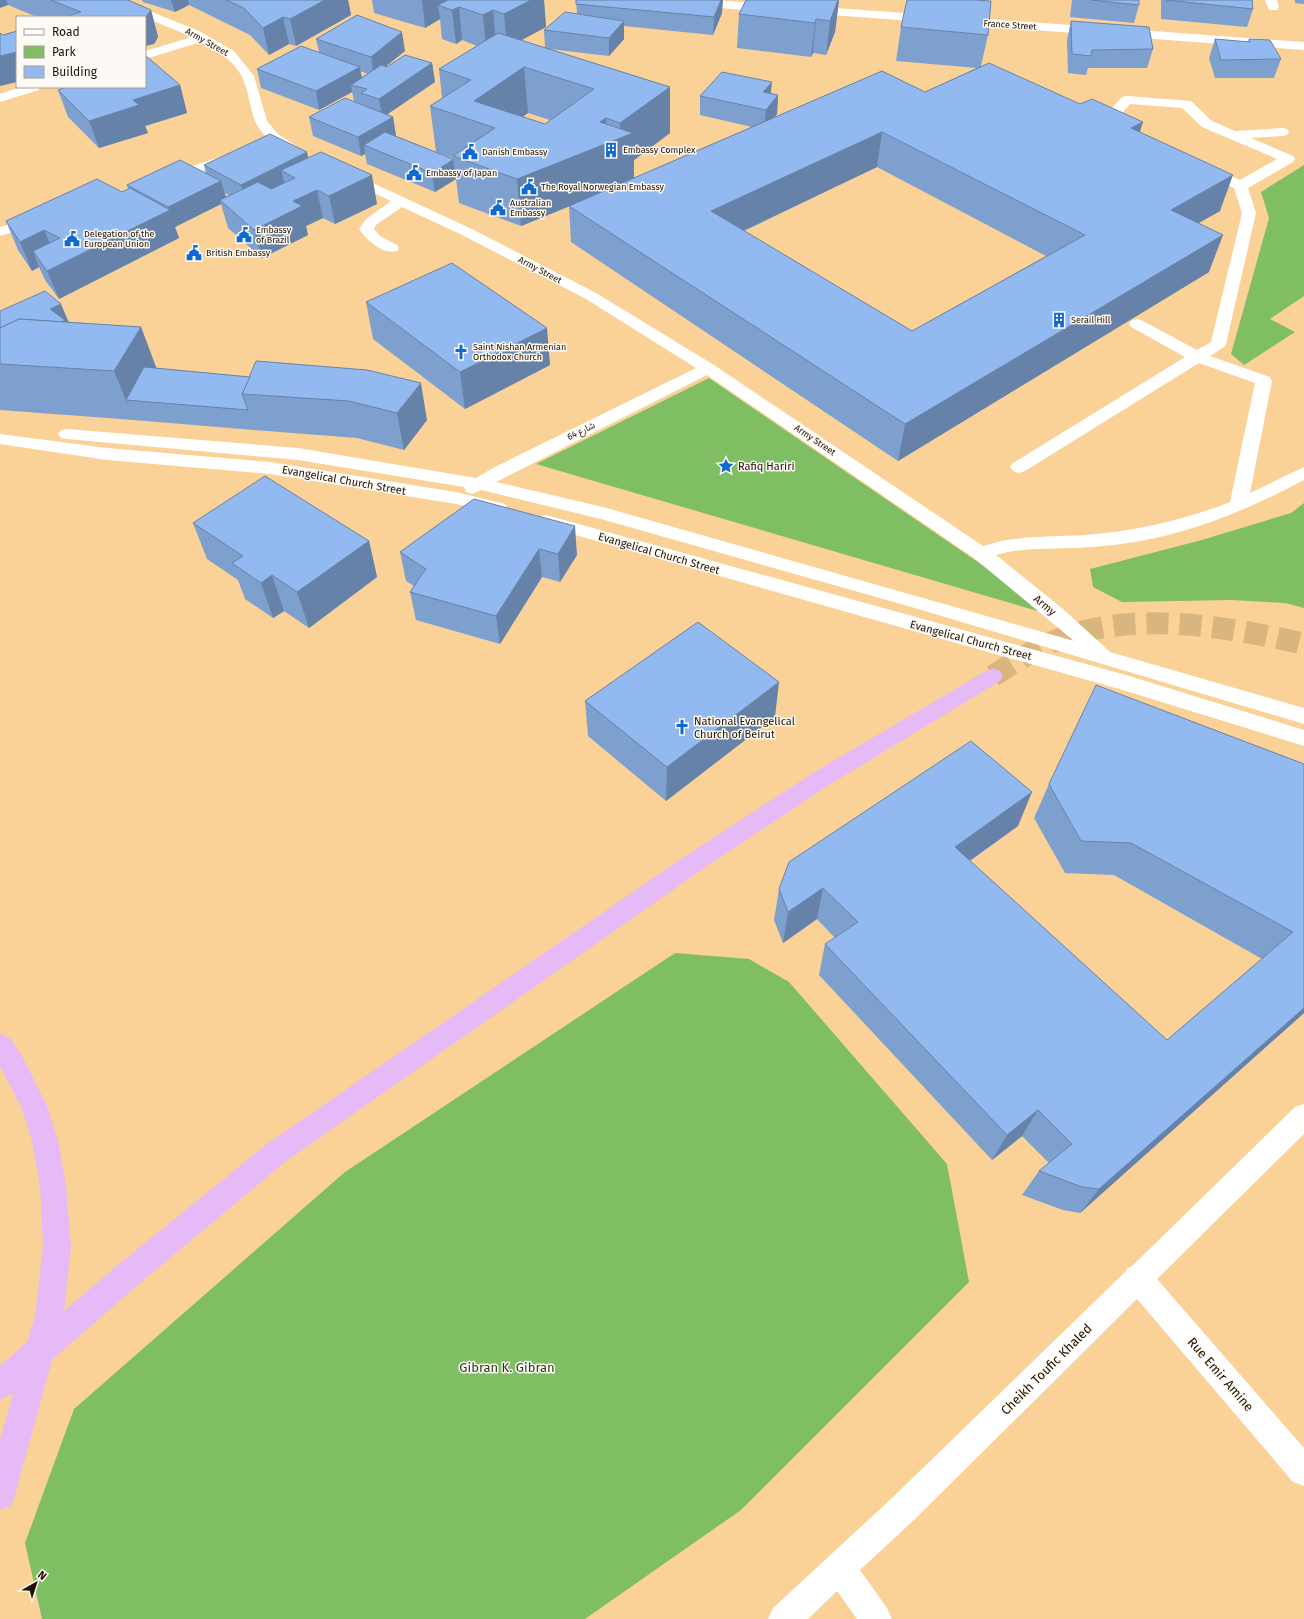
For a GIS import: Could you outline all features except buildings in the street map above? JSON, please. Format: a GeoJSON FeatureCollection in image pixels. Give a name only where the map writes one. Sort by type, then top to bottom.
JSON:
{"type":"FeatureCollection","features":[{"type":"Feature","properties":{"kind":"highway"},"geometry":{"type":"LineString","coordinates":[[0,1385],[129,1274],[276,1154],[695,862],[821,779],[993,676]]}},
{"type":"Feature","properties":{"kind":"highway"},"geometry":{"type":"LineString","coordinates":[[0,1045],[13,1064],[34,1106],[45,1141],[53,1186],[57,1246],[49,1316],[0,1495]]}},
{"type":"Feature","properties":{"kind":"street","name":"Army Street"},"geometry":{"type":"LineString","coordinates":[[112,0],[203,38],[230,54],[248,76],[261,122],[270,134],[272,144],[304,155]]}},
{"type":"Feature","properties":{"kind":"street"},"geometry":{"type":"LineString","coordinates":[[669,0],[782,8]]}},
{"type":"Feature","properties":{"kind":"street","name":"France Street"},"geometry":{"type":"LineString","coordinates":[[797,10],[1304,46]]}},
{"type":"Feature","properties":{"kind":"street"},"geometry":{"type":"LineString","coordinates":[[146,55],[203,38]]}},
{"type":"Feature","properties":{"kind":"street"},"geometry":{"type":"LineString","coordinates":[[0,98],[31,88]]}},
{"type":"Feature","properties":{"kind":"street"},"geometry":{"type":"LineString","coordinates":[[1127,133],[1106,123],[1127,100],[1186,104],[1207,124],[1288,159],[1240,186]]}},
{"type":"Feature","properties":{"kind":"street"},"geometry":{"type":"LineString","coordinates":[[1232,135],[1282,132]]}},
{"type":"Feature","properties":{"kind":"street"},"geometry":{"type":"LineString","coordinates":[[159,181],[249,152]]}},
{"type":"Feature","properties":{"kind":"street"},"geometry":{"type":"LineString","coordinates":[[1019,467],[1218,344],[1249,213],[1240,186],[1190,163]]}},
{"type":"Feature","properties":{"kind":"street","name":"Army Street"},"geometry":{"type":"LineString","coordinates":[[332,168],[467,232],[590,296],[708,368],[981,553]]}},
{"type":"Feature","properties":{"kind":"street"},"geometry":{"type":"LineString","coordinates":[[392,248],[375,239],[366,229],[371,222],[401,201]]}},
{"type":"Feature","properties":{"kind":"street"},"geometry":{"type":"LineString","coordinates":[[0,232],[53,215]]}},
{"type":"Feature","properties":{"kind":"street"},"geometry":{"type":"LineString","coordinates":[[1137,324],[1196,357],[1264,381],[1238,505]]}},
{"type":"Feature","properties":{"kind":"street","name":"شارع 64"},"geometry":{"type":"LineString","coordinates":[[456,498],[499,472],[708,368]]}},
{"type":"Feature","properties":{"kind":"street","name":"Evangelical Church Street"},"geometry":{"type":"LineString","coordinates":[[0,427],[298,454],[479,484],[539,497],[603,513],[916,602],[1304,738]]}},
{"type":"Feature","properties":{"kind":"street","name":"Evangelical Church Street"},"geometry":{"type":"LineString","coordinates":[[0,439],[107,454],[270,468],[456,498],[1105,668],[1304,716]]}},
{"type":"Feature","properties":{"kind":"street"},"geometry":{"type":"LineString","coordinates":[[981,553],[992,548],[1010,545],[1094,541],[1166,530],[1202,519],[1238,505],[1304,473]]}},
{"type":"Feature","properties":{"kind":"street","name":"Army"},"geometry":{"type":"LineString","coordinates":[[981,553],[1056,614],[1105,668]]}},
{"type":"Feature","properties":{"kind":"street","name":"Cheikh Toufic Khaled"},"geometry":{"type":"LineString","coordinates":[[784,1619],[903,1509],[1304,1116]]}},
{"type":"Feature","properties":{"kind":"street","name":"Rue Emir Amine"},"geometry":{"type":"LineString","coordinates":[[1137,1278],[1304,1471]]}},
{"type":"Feature","properties":{"kind":"street"},"geometry":{"type":"LineString","coordinates":[[840,1568],[876,1619]]}},
{"type":"Feature","properties":{"kind":"green space"},"geometry":{"type":"Polygon","coordinates":[[[1304,165],[1304,296],[1270,319],[1295,332],[1244,365],[1231,354],[1269,218],[1261,192],[1304,165]]]}},
{"type":"Feature","properties":{"kind":"green space"},"geometry":{"type":"Polygon","coordinates":[[[709,378],[1058,617],[536,464],[709,378]]]}},
{"type":"Feature","properties":{"kind":"green space"},"geometry":{"type":"Polygon","coordinates":[[[1304,503],[1304,608],[1285,603],[1231,600],[1122,602],[1093,587],[1090,569],[1202,540],[1291,513],[1304,503]]]}},
{"type":"Feature","properties":{"kind":"green space","name":"Gibran K. Gibran"},"geometry":{"type":"Polygon","coordinates":[[[675,953],[749,959],[789,982],[947,1164],[969,1282],[741,1510],[585,1619],[42,1619],[25,1543],[74,1409],[345,1172],[675,953]]]}},
{"type":"Feature","properties":{"kind":"tunnel"},"geometry":{"type":"LineString","coordinates":[[993,676],[1028,654],[1065,637],[1093,629],[1123,625],[1153,623],[1216,627],[1304,644]]}},
{"type":"Feature","properties":{"kind":"place","name":"Embassy Complex"},"geometry":{"type":"Point","coordinates":[611,150]}},
{"type":"Feature","properties":{"kind":"place","name":"Danish Embassy"},"geometry":{"type":"Point","coordinates":[470,152]}},
{"type":"Feature","properties":{"kind":"place","name":"Embassy of Japan"},"geometry":{"type":"Point","coordinates":[414,173]}},
{"type":"Feature","properties":{"kind":"place","name":"The Royal Norwegian Embassy"},"geometry":{"type":"Point","coordinates":[529,187]}},
{"type":"Feature","properties":{"kind":"place","name":"Australian Embassy"},"geometry":{"type":"Point","coordinates":[498,208]}},
{"type":"Feature","properties":{"kind":"place","name":"Embassy of Brazil"},"geometry":{"type":"Point","coordinates":[244,235]}},
{"type":"Feature","properties":{"kind":"place","name":"Delegation of the European Union"},"geometry":{"type":"Point","coordinates":[72,239]}},
{"type":"Feature","properties":{"kind":"place","name":"British Embassy"},"geometry":{"type":"Point","coordinates":[194,253]}},
{"type":"Feature","properties":{"kind":"place","name":"Serail Hill"},"geometry":{"type":"Point","coordinates":[1059,320]}},
{"type":"Feature","properties":{"kind":"place","name":"Saint Nishan Armenian Orthodox Church"},"geometry":{"type":"Point","coordinates":[461,352]}},
{"type":"Feature","properties":{"kind":"place","name":"Rafiq Hariri"},"geometry":{"type":"Point","coordinates":[726,466]}},
{"type":"Feature","properties":{"kind":"place","name":"National Evangelical Church of Beirut"},"geometry":{"type":"Point","coordinates":[682,727]}}]}
